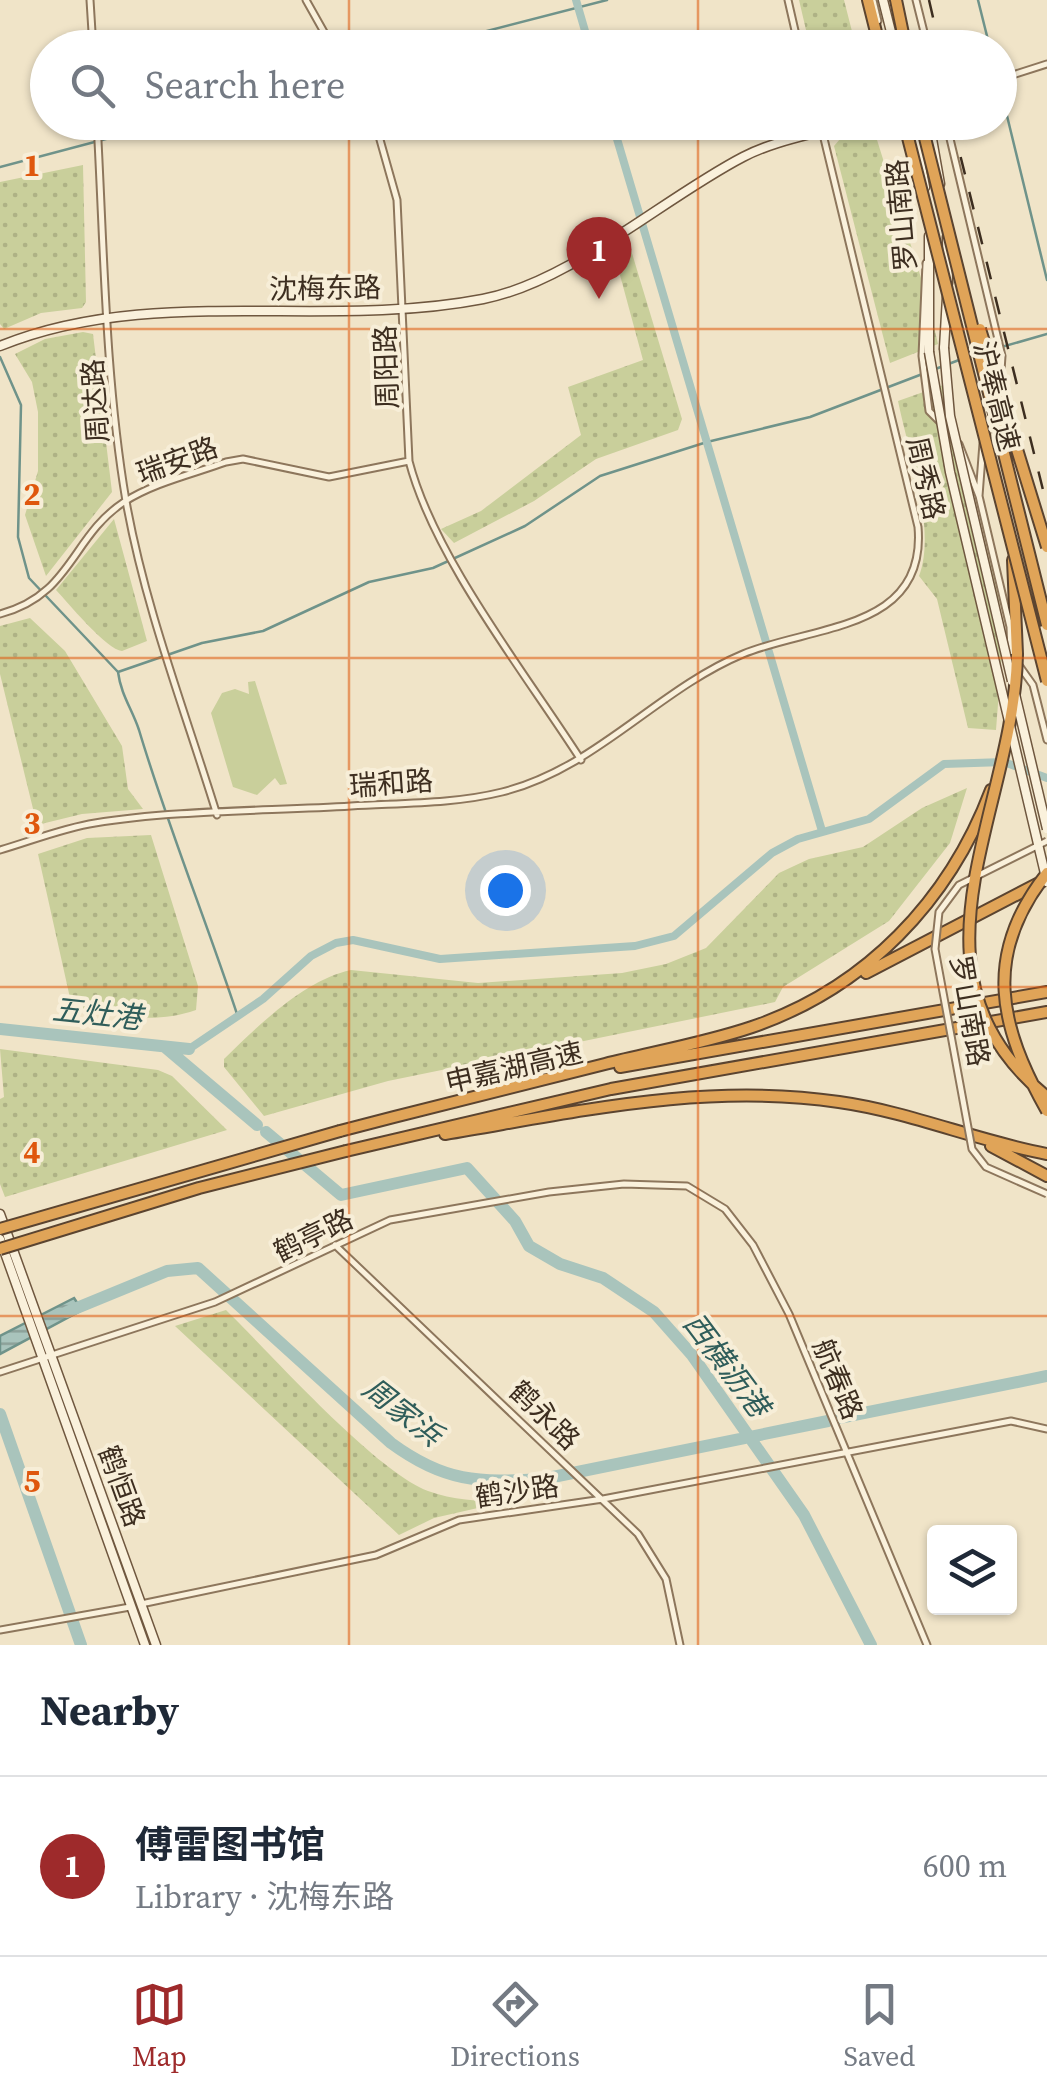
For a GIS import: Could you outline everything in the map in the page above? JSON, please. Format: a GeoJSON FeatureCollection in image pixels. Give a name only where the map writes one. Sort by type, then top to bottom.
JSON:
{"type":"FeatureCollection","features":[{"type":"Feature","properties":{"kind":"highway"},"geometry":{"type":"LineString","coordinates":[[871,0],[878,30]]}},
{"type":"Feature","properties":{"kind":"highway"},"geometry":{"type":"LineString","coordinates":[[898,0],[904,30]]}},
{"type":"Feature","properties":{"kind":"highway","name":"沪奉高速"},"geometry":{"type":"LineString","coordinates":[[908,140],[1047,681]]}},
{"type":"Feature","properties":{"kind":"highway","name":"沪奉高速"},"geometry":{"type":"LineString","coordinates":[[926,140],[1047,625]]}},
{"type":"Feature","properties":{"kind":"highway"},"geometry":{"type":"LineString","coordinates":[[948,224],[1047,547]]}},
{"type":"Feature","properties":{"kind":"highway"},"geometry":{"type":"LineString","coordinates":[[1012,550],[1017,678],[973,878],[966,932],[970,977],[982,1014],[1017,1072],[1047,1097]]}},
{"type":"Feature","properties":{"kind":"highway"},"geometry":{"type":"LineString","coordinates":[[819,997],[866,967],[910,926],[952,876],[1000,767]]}},
{"type":"Feature","properties":{"kind":"highway"},"geometry":{"type":"LineString","coordinates":[[340,1130],[752,1027],[819,997],[1047,878]]}},
{"type":"Feature","properties":{"kind":"highway"},"geometry":{"type":"LineString","coordinates":[[1047,878],[1028,896],[1009,938],[1003,977],[1008,1026],[1018,1060],[1047,1111]]}},
{"type":"Feature","properties":{"kind":"highway","name":"申嘉湖高速"},"geometry":{"type":"LineString","coordinates":[[0,1229],[340,1130],[604,1070],[1047,992]]}},
{"type":"Feature","properties":{"kind":"highway","name":"申嘉湖高速"},"geometry":{"type":"LineString","coordinates":[[0,1248],[199,1188],[611,1089],[1047,1012]]}},
{"type":"Feature","properties":{"kind":"highway"},"geometry":{"type":"LineString","coordinates":[[346,1151],[668,1096],[736,1092],[840,1102],[1047,1154]]}},
{"type":"Feature","properties":{"kind":"highway"},"geometry":{"type":"LineString","coordinates":[[936,1126],[1022,1160],[1047,1176]]}},
{"type":"Feature","properties":{"kind":"street"},"geometry":{"type":"LineString","coordinates":[[90,0],[92,30]]}},
{"type":"Feature","properties":{"kind":"street"},"geometry":{"type":"LineString","coordinates":[[306,0],[323,30]]}},
{"type":"Feature","properties":{"kind":"street"},"geometry":{"type":"LineString","coordinates":[[788,0],[795,30]]}},
{"type":"Feature","properties":{"kind":"street"},"geometry":{"type":"LineString","coordinates":[[883,0],[890,30]]}},
{"type":"Feature","properties":{"kind":"street"},"geometry":{"type":"LineString","coordinates":[[916,0],[924,30]]}},
{"type":"Feature","properties":{"kind":"street"},"geometry":{"type":"LineString","coordinates":[[1017,74],[1047,64]]}},
{"type":"Feature","properties":{"kind":"street","name":"周达路"},"geometry":{"type":"LineString","coordinates":[[97,140],[116,430],[126,500],[161,638],[217,814]]}},
{"type":"Feature","properties":{"kind":"street","name":"周阳路"},"geometry":{"type":"LineString","coordinates":[[381,140],[397,200],[409,461],[427,516],[444,546],[581,760]]}},
{"type":"Feature","properties":{"kind":"street","name":"沈梅东路"},"geometry":{"type":"LineString","coordinates":[[0,346],[46,327],[109,316],[404,309],[484,299],[531,286],[753,152],[784,140]]}},
{"type":"Feature","properties":{"kind":"street","name":"周秀路"},"geometry":{"type":"LineString","coordinates":[[784,642],[883,609],[908,585],[915,566],[916,516],[824,140]]}},
{"type":"Feature","properties":{"kind":"street","name":"罗山南路"},"geometry":{"type":"LineString","coordinates":[[907,140],[926,234],[922,356],[929,411],[961,446],[980,496],[1010,627],[1011,654],[1033,684],[1047,740]]}},
{"type":"Feature","properties":{"kind":"street","name":"罗山南路"},"geometry":{"type":"LineString","coordinates":[[917,140],[930,237],[929,352],[950,472],[1047,878]]}},
{"type":"Feature","properties":{"kind":"street","name":"罗山南路"},"geometry":{"type":"LineString","coordinates":[[931,140],[949,268],[944,348],[950,416],[1047,829]]}},
{"type":"Feature","properties":{"kind":"street","name":"罗山南路"},"geometry":{"type":"LineString","coordinates":[[950,140],[1002,356],[1002,378],[978,463],[980,496]]}},
{"type":"Feature","properties":{"kind":"street","name":"瑞安路"},"geometry":{"type":"LineString","coordinates":[[0,614],[28,606],[54,584],[110,514],[126,500],[243,459],[330,477],[409,461]]}},
{"type":"Feature","properties":{"kind":"street","name":"瑞和路"},"geometry":{"type":"LineString","coordinates":[[0,850],[94,823],[477,797],[519,786],[581,760],[708,670],[750,651],[784,642]]}},
{"type":"Feature","properties":{"kind":"street","name":"罗山南路"},"geometry":{"type":"LineString","coordinates":[[1047,841],[959,886],[939,912],[935,949],[972,1149],[986,1167],[1047,1194]]}},
{"type":"Feature","properties":{"kind":"street","name":"鹤亭路"},"geometry":{"type":"LineString","coordinates":[[0,1372],[215,1302],[390,1220],[517,1196],[654,1182]]}},
{"type":"Feature","properties":{"kind":"street","name":"航春路"},"geometry":{"type":"LineString","coordinates":[[654,1182],[688,1186],[725,1209],[752,1246],[789,1314],[926,1645]]}},
{"type":"Feature","properties":{"kind":"street"},"geometry":{"type":"LineString","coordinates":[[0,1214],[30,1311]]}},
{"type":"Feature","properties":{"kind":"street"},"geometry":{"type":"LineString","coordinates":[[0,1240],[30,1311]]}},
{"type":"Feature","properties":{"kind":"street","name":"鹤永路"},"geometry":{"type":"LineString","coordinates":[[334,1245],[603,1499],[656,1557],[666,1579],[680,1645]]}},
{"type":"Feature","properties":{"kind":"street","name":"鹤恒路"},"geometry":{"type":"LineString","coordinates":[[30,1311],[145,1645]]}},
{"type":"Feature","properties":{"kind":"street","name":"鹤恒路"},"geometry":{"type":"LineString","coordinates":[[47,1358],[156,1645]]}},
{"type":"Feature","properties":{"kind":"street","name":"鹤沙路"},"geometry":{"type":"LineString","coordinates":[[0,1630],[376,1555],[459,1520],[603,1499],[1011,1421],[1047,1428]]}},
{"type":"Feature","properties":{"kind":"green space"},"geometry":{"type":"Polygon","coordinates":[[[799,0],[844,0],[852,30],[806,30],[799,0]]]}},
{"type":"Feature","properties":{"kind":"green space"},"geometry":{"type":"Polygon","coordinates":[[[839,140],[877,140],[932,316],[938,344],[890,363],[834,146],[839,140]]]}},
{"type":"Feature","properties":{"kind":"green space"},"geometry":{"type":"Polygon","coordinates":[[[83,165],[86,302],[82,308],[41,313],[4,329],[0,324],[0,182],[83,165]]]}},
{"type":"Feature","properties":{"kind":"green space"},"geometry":{"type":"Polygon","coordinates":[[[628,240],[682,419],[678,430],[596,459],[534,501],[454,543],[441,529],[481,511],[581,435],[568,387],[643,360],[614,253],[628,240]]]}},
{"type":"Feature","properties":{"kind":"green space"},"geometry":{"type":"Polygon","coordinates":[[[83,332],[93,334],[112,492],[46,576],[25,515],[38,471],[38,412],[32,382],[15,354],[45,339],[83,332]]]}},
{"type":"Feature","properties":{"kind":"green space"},"geometry":{"type":"Polygon","coordinates":[[[946,384],[999,599],[1003,639],[996,730],[968,728],[937,599],[919,576],[924,557],[923,513],[898,401],[946,384]]]}},
{"type":"Feature","properties":{"kind":"green space"},"geometry":{"type":"Polygon","coordinates":[[[114,519],[147,641],[122,651],[98,635],[56,590],[114,519]]]}},
{"type":"Feature","properties":{"kind":"green space"},"geometry":{"type":"Polygon","coordinates":[[[30,618],[65,651],[122,746],[128,789],[143,809],[82,814],[37,825],[0,674],[0,626],[30,618]]]}},
{"type":"Feature","properties":{"kind":"green space"},"geometry":{"type":"Polygon","coordinates":[[[255,681],[287,784],[280,785],[275,778],[257,795],[233,787],[211,713],[222,693],[235,689],[249,694],[248,682],[255,681]]]}},
{"type":"Feature","properties":{"kind":"green space"},"geometry":{"type":"Polygon","coordinates":[[[967,788],[950,843],[889,921],[783,987],[775,1002],[388,1081],[264,1116],[224,1067],[224,1059],[283,1006],[316,983],[351,970],[478,983],[622,973],[666,964],[706,948],[779,873],[809,859],[863,847],[922,808],[967,788]]]}},
{"type":"Feature","properties":{"kind":"green space"},"geometry":{"type":"Polygon","coordinates":[[[151,835],[198,986],[196,1010],[149,1018],[72,1007],[38,854],[87,838],[151,835]]]}},
{"type":"Feature","properties":{"kind":"green space"},"geometry":{"type":"Polygon","coordinates":[[[0,1049],[158,1070],[172,1076],[227,1130],[5,1197],[0,1184],[0,1099],[4,1097],[0,1049]]]}},
{"type":"Feature","properties":{"kind":"green space"},"geometry":{"type":"Polygon","coordinates":[[[226,1310],[352,1436],[406,1479],[447,1496],[504,1502],[434,1518],[399,1535],[175,1326],[226,1310]]]}},
{"type":"Feature","properties":{"kind":"water"},"geometry":{"type":"Polygon","coordinates":[[[74,1298],[82,1310],[0,1354],[0,1336],[74,1298]]]}},
{"type":"Feature","properties":{"kind":"waterway"},"geometry":{"type":"LineString","coordinates":[[576,0],[585,30]]}},
{"type":"Feature","properties":{"kind":"waterway"},"geometry":{"type":"LineString","coordinates":[[491,30],[607,0]]}},
{"type":"Feature","properties":{"kind":"waterway"},"geometry":{"type":"LineString","coordinates":[[978,0],[986,30]]}},
{"type":"Feature","properties":{"kind":"waterway"},"geometry":{"type":"LineString","coordinates":[[0,167],[102,140]]}},
{"type":"Feature","properties":{"kind":"waterway"},"geometry":{"type":"LineString","coordinates":[[617,140],[822,831]]}},
{"type":"Feature","properties":{"kind":"waterway"},"geometry":{"type":"LineString","coordinates":[[1013,140],[1047,280]]}},
{"type":"Feature","properties":{"kind":"waterway"},"geometry":{"type":"LineString","coordinates":[[991,350],[1047,334]]}},
{"type":"Feature","properties":{"kind":"waterway"},"geometry":{"type":"LineString","coordinates":[[0,357],[21,405],[18,537],[29,578],[118,672],[238,1017]]}},
{"type":"Feature","properties":{"kind":"waterway"},"geometry":{"type":"LineString","coordinates":[[118,672],[202,643],[263,631],[369,582],[433,568],[525,526],[600,476],[707,442],[810,417],[959,360]]}},
{"type":"Feature","properties":{"kind":"waterway"},"geometry":{"type":"LineString","coordinates":[[189,1049],[263,999],[311,956],[336,943],[353,940],[440,959],[635,946],[674,936],[772,853],[798,839],[869,819],[944,764],[1004,762],[1047,778]]}},
{"type":"Feature","properties":{"kind":"waterway","name":"五灶港"},"geometry":{"type":"LineString","coordinates":[[0,1029],[189,1049]]}},
{"type":"Feature","properties":{"kind":"waterway","name":"西横沥港"},"geometry":{"type":"LineString","coordinates":[[166,1048],[257,1125]]}},
{"type":"Feature","properties":{"kind":"waterway","name":"西横沥港"},"geometry":{"type":"LineString","coordinates":[[266,1132],[341,1195],[467,1168],[515,1221],[529,1246],[560,1264],[603,1278],[654,1312],[692,1355],[804,1515],[871,1645]]}},
{"type":"Feature","properties":{"kind":"waterway","name":"周家浜"},"geometry":{"type":"LineString","coordinates":[[67,1312],[167,1271],[198,1268],[391,1443],[428,1466],[480,1480],[543,1479],[828,1421]]}},
{"type":"Feature","properties":{"kind":"waterway","name":"周家浜"},"geometry":{"type":"LineString","coordinates":[[839,1418],[1047,1376]]}},
{"type":"Feature","properties":{"kind":"waterway"},"geometry":{"type":"LineString","coordinates":[[0,1414],[81,1645]]}},
{"type":"Feature","properties":{"kind":"railway"},"geometry":{"type":"LineString","coordinates":[[929,0],[936,30]]}},
{"type":"Feature","properties":{"kind":"railway"},"geometry":{"type":"LineString","coordinates":[[956,140],[1047,506]]}},
{"type":"Feature","properties":{"kind":"place","name":"傅雷图书馆"},"geometry":{"type":"Point","coordinates":[599,299]}}]}
